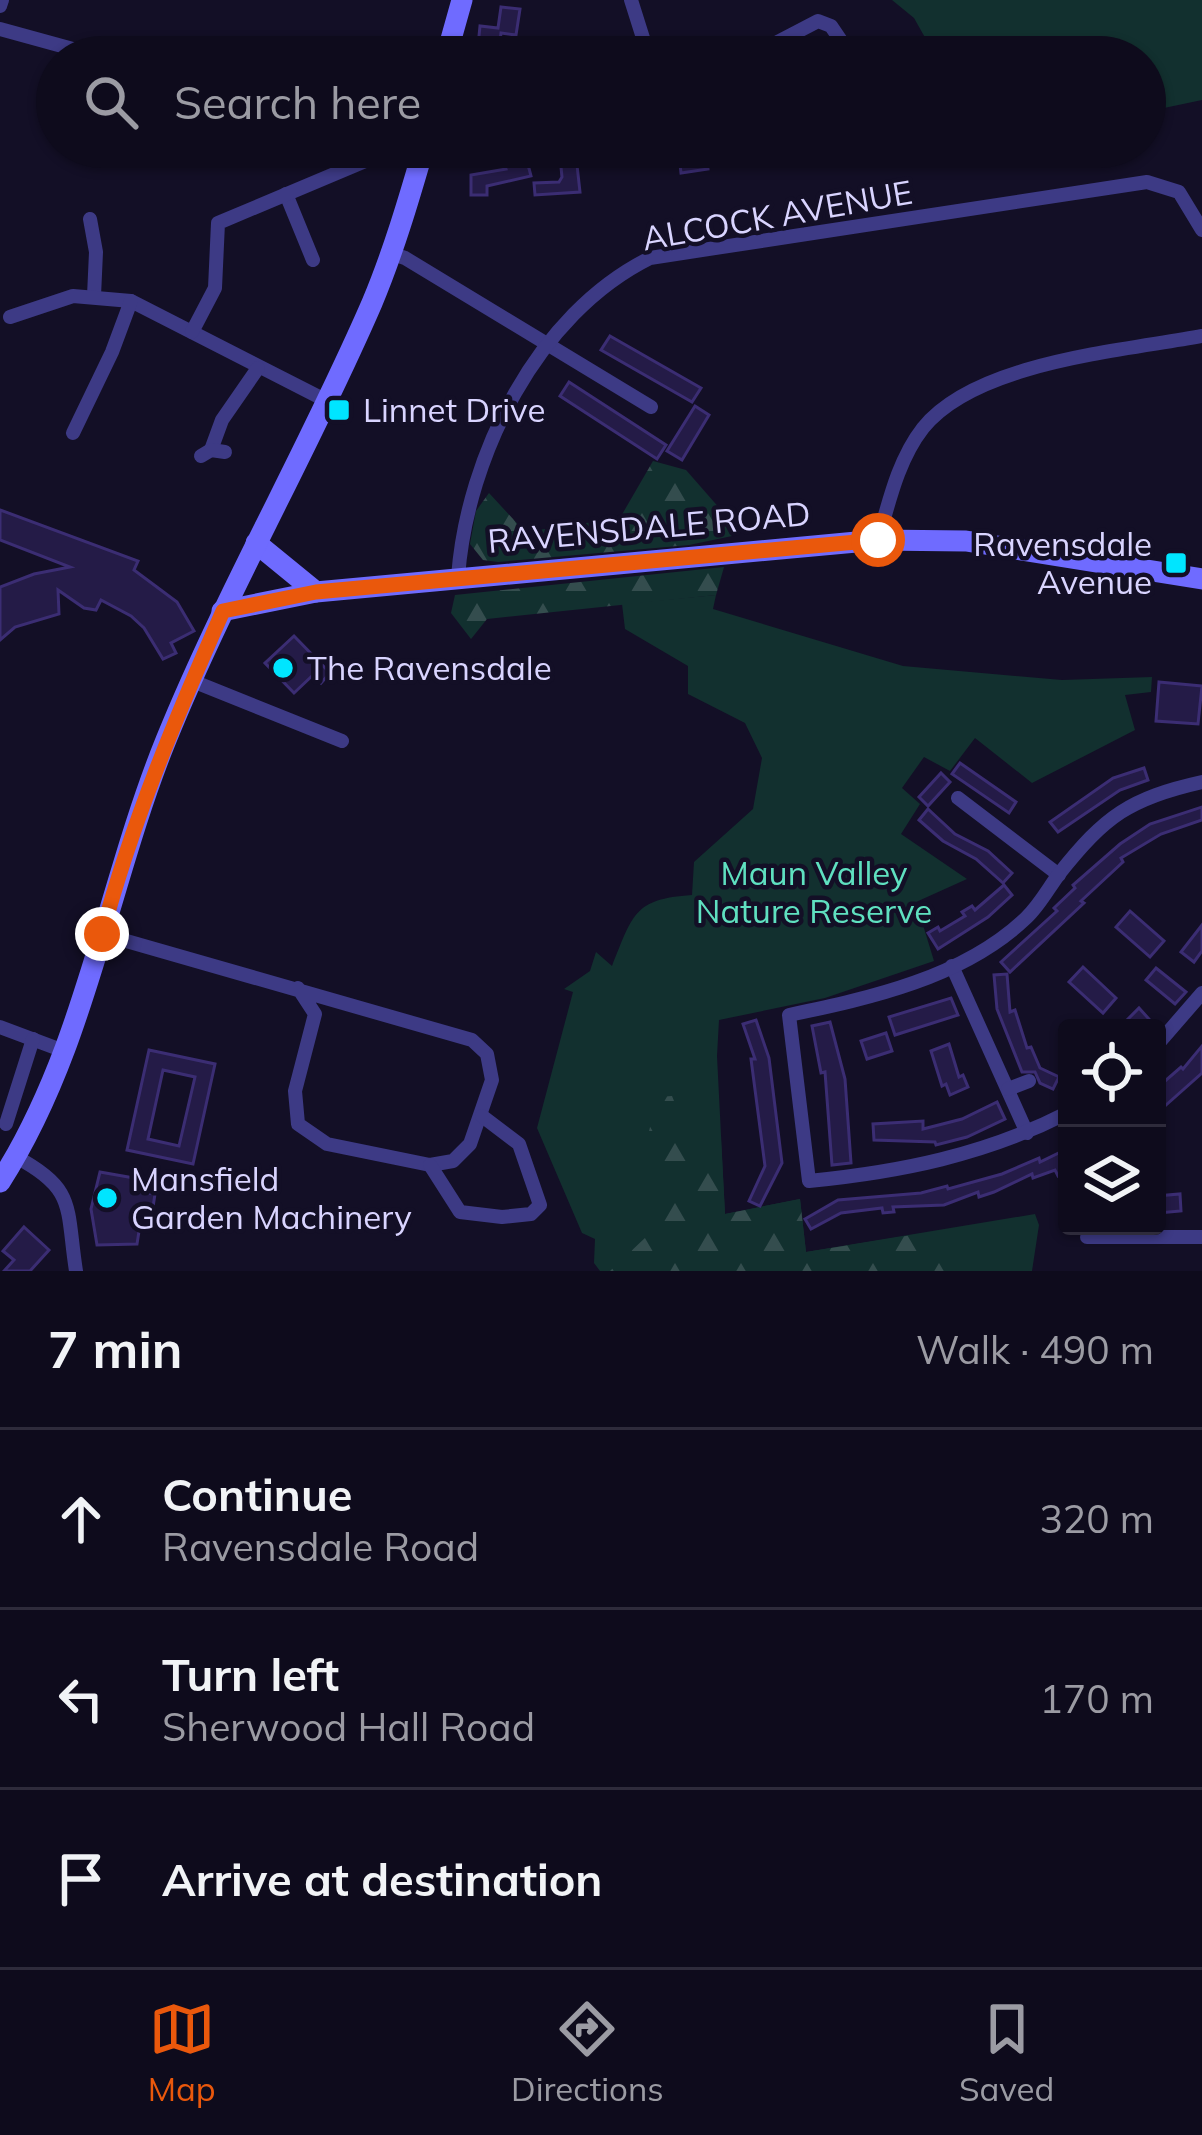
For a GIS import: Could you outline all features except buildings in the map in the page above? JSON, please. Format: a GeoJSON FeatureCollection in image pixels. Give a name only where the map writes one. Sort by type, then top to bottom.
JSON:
{"type":"FeatureCollection","features":[{"type":"Feature","properties":{"kind":"main road"},"geometry":{"type":"LineString","coordinates":[[452,36],[462,0]]}},
{"type":"Feature","properties":{"kind":"main road"},"geometry":{"type":"LineString","coordinates":[[0,1182],[64,1051],[122,861],[190,680],[327,401],[390,253],[417,168]]}},
{"type":"Feature","properties":{"kind":"main road","name":"RAVENSDALE ROAD"},"geometry":{"type":"LineString","coordinates":[[223,611],[316,592],[878,540],[966,542],[1202,579]]}},
{"type":"Feature","properties":{"kind":"main road"},"geometry":{"type":"LineString","coordinates":[[256,543],[316,592]]}},
{"type":"Feature","properties":{"kind":"main road"},"geometry":{"type":"LineString","coordinates":[[234,586],[261,603]]}},
{"type":"Feature","properties":{"kind":"street"},"geometry":{"type":"LineString","coordinates":[[631,0],[642,36]]}},
{"type":"Feature","properties":{"kind":"street"},"geometry":{"type":"LineString","coordinates":[[789,36],[818,21],[831,26],[838,36]]}},
{"type":"Feature","properties":{"kind":"street"},"geometry":{"type":"LineString","coordinates":[[0,29],[36,39]]}},
{"type":"Feature","properties":{"kind":"street"},"geometry":{"type":"LineString","coordinates":[[193,332],[215,288],[218,223],[348,168]]}},
{"type":"Feature","properties":{"kind":"street","name":"ALCOCK AVENUE"},"geometry":{"type":"LineString","coordinates":[[458,578],[460,540],[475,479],[547,345],[618,274],[650,258],[1148,182],[1179,192],[1202,230]]}},
{"type":"Feature","properties":{"kind":"street"},"geometry":{"type":"LineString","coordinates":[[286,194],[313,260]]}},
{"type":"Feature","properties":{"kind":"street"},"geometry":{"type":"LineString","coordinates":[[90,219],[96,252],[94,296]]}},
{"type":"Feature","properties":{"kind":"street"},"geometry":{"type":"LineString","coordinates":[[390,253],[650,407]]}},
{"type":"Feature","properties":{"kind":"street"},"geometry":{"type":"LineString","coordinates":[[10,317],[73,296],[131,301],[327,401]]}},
{"type":"Feature","properties":{"kind":"street"},"geometry":{"type":"LineString","coordinates":[[73,433],[131,301]]}},
{"type":"Feature","properties":{"kind":"street"},"geometry":{"type":"LineString","coordinates":[[878,540],[895,479],[924,428],[970,389],[1028,369],[1202,336]]}},
{"type":"Feature","properties":{"kind":"street"},"geometry":{"type":"LineString","coordinates":[[212,452],[222,420],[258,368]]}},
{"type":"Feature","properties":{"kind":"street"},"geometry":{"type":"LineString","coordinates":[[190,680],[342,741]]}},
{"type":"Feature","properties":{"kind":"street"},"geometry":{"type":"LineString","coordinates":[[1058,1118],[974,1153],[883,1173],[809,1181],[789,1015],[875,997],[986,949],[1028,917],[1090,837],[1122,809],[1156,792],[1202,782]]}},
{"type":"Feature","properties":{"kind":"street"},"geometry":{"type":"LineString","coordinates":[[958,798],[1059,875]]}},
{"type":"Feature","properties":{"kind":"street"},"geometry":{"type":"LineString","coordinates":[[102,934],[341,999],[472,1040],[487,1054],[492,1080],[470,1144],[453,1161],[430,1165],[327,1144],[298,1124],[295,1090],[315,1014],[341,999]]}},
{"type":"Feature","properties":{"kind":"street"},"geometry":{"type":"LineString","coordinates":[[952,966],[1027,1133]]}},
{"type":"Feature","properties":{"kind":"street"},"geometry":{"type":"LineString","coordinates":[[298,988],[315,1014]]}},
{"type":"Feature","properties":{"kind":"street"},"geometry":{"type":"LineString","coordinates":[[1166,1035],[1202,993]]}},
{"type":"Feature","properties":{"kind":"street"},"geometry":{"type":"LineString","coordinates":[[0,1027],[64,1051]]}},
{"type":"Feature","properties":{"kind":"street"},"geometry":{"type":"LineString","coordinates":[[6,1124],[6,1104],[33,1039]]}},
{"type":"Feature","properties":{"kind":"street"},"geometry":{"type":"LineString","coordinates":[[1008,1089],[1029,1081]]}},
{"type":"Feature","properties":{"kind":"street"},"geometry":{"type":"LineString","coordinates":[[430,1165],[460,1212],[502,1217],[531,1214],[540,1205],[519,1144],[482,1116]]}},
{"type":"Feature","properties":{"kind":"street"},"geometry":{"type":"LineString","coordinates":[[16,1157],[48,1174],[64,1196],[76,1271]]}},
{"type":"Feature","properties":{"kind":"street"},"geometry":{"type":"LineString","coordinates":[[1131,1235],[1202,1237]]}},
{"type":"Feature","properties":{"kind":"green space"},"geometry":{"type":"Polygon","coordinates":[[[892,0],[1202,0],[1202,100],[1166,108],[1166,36],[924,36],[914,18],[892,0]]]}},
{"type":"Feature","properties":{"kind":"green space"},"geometry":{"type":"Polygon","coordinates":[[[653,461],[686,470],[728,518],[732,536],[689,545],[498,562],[483,560],[470,544],[476,511],[489,493],[525,532],[620,518],[653,461]]]}},
{"type":"Feature","properties":{"kind":"green space"},"geometry":{"type":"Polygon","coordinates":[[[724,567],[716,595],[487,619],[471,639],[451,613],[455,595],[724,567]]]}},
{"type":"Feature","properties":{"kind":"green space","name":"Maun Valley Nature Reserve"},"geometry":{"type":"Polygon","coordinates":[[[716,595],[713,609],[903,666],[1062,680],[1152,677],[1151,692],[1125,695],[1135,730],[1032,783],[975,738],[950,771],[924,757],[902,788],[920,804],[901,834],[967,879],[916,902],[934,961],[825,998],[719,1020],[725,1214],[800,1199],[806,1252],[1035,1214],[1039,1225],[1032,1271],[600,1271],[594,1263],[595,1239],[582,1233],[537,1128],[573,992],[564,989],[590,971],[596,952],[612,966],[631,922],[646,906],[692,895],[694,862],[753,809],[762,758],[745,723],[688,694],[688,666],[625,629],[622,604],[716,595]]]}},
{"type":"Feature","properties":{"kind":"green space"},"geometry":{"type":"Polygon","coordinates":[[[672,1096],[686,1131],[721,1140],[725,1214],[800,1199],[806,1252],[956,1228],[957,1271],[610,1271],[646,1237],[664,1183],[647,1140],[657,1097],[672,1096]]]}},
{"type":"Feature","properties":{"kind":"place","name":"Linnet Drive"},"geometry":{"type":"Point","coordinates":[339,410]}},
{"type":"Feature","properties":{"kind":"place","name":"Ravensdale Avenue"},"geometry":{"type":"Point","coordinates":[1176,563]}},
{"type":"Feature","properties":{"kind":"place","name":"The Ravensdale"},"geometry":{"type":"Point","coordinates":[283,668]}},
{"type":"Feature","properties":{"kind":"place","name":"Mansfield Garden Machinery"},"geometry":{"type":"Point","coordinates":[107,1198]}},
{"type":"Feature","properties":{"kind":"route"},"geometry":{"type":"LineString","coordinates":[[102,934],[159,758],[223,611],[316,592],[878,540]]}}]}
